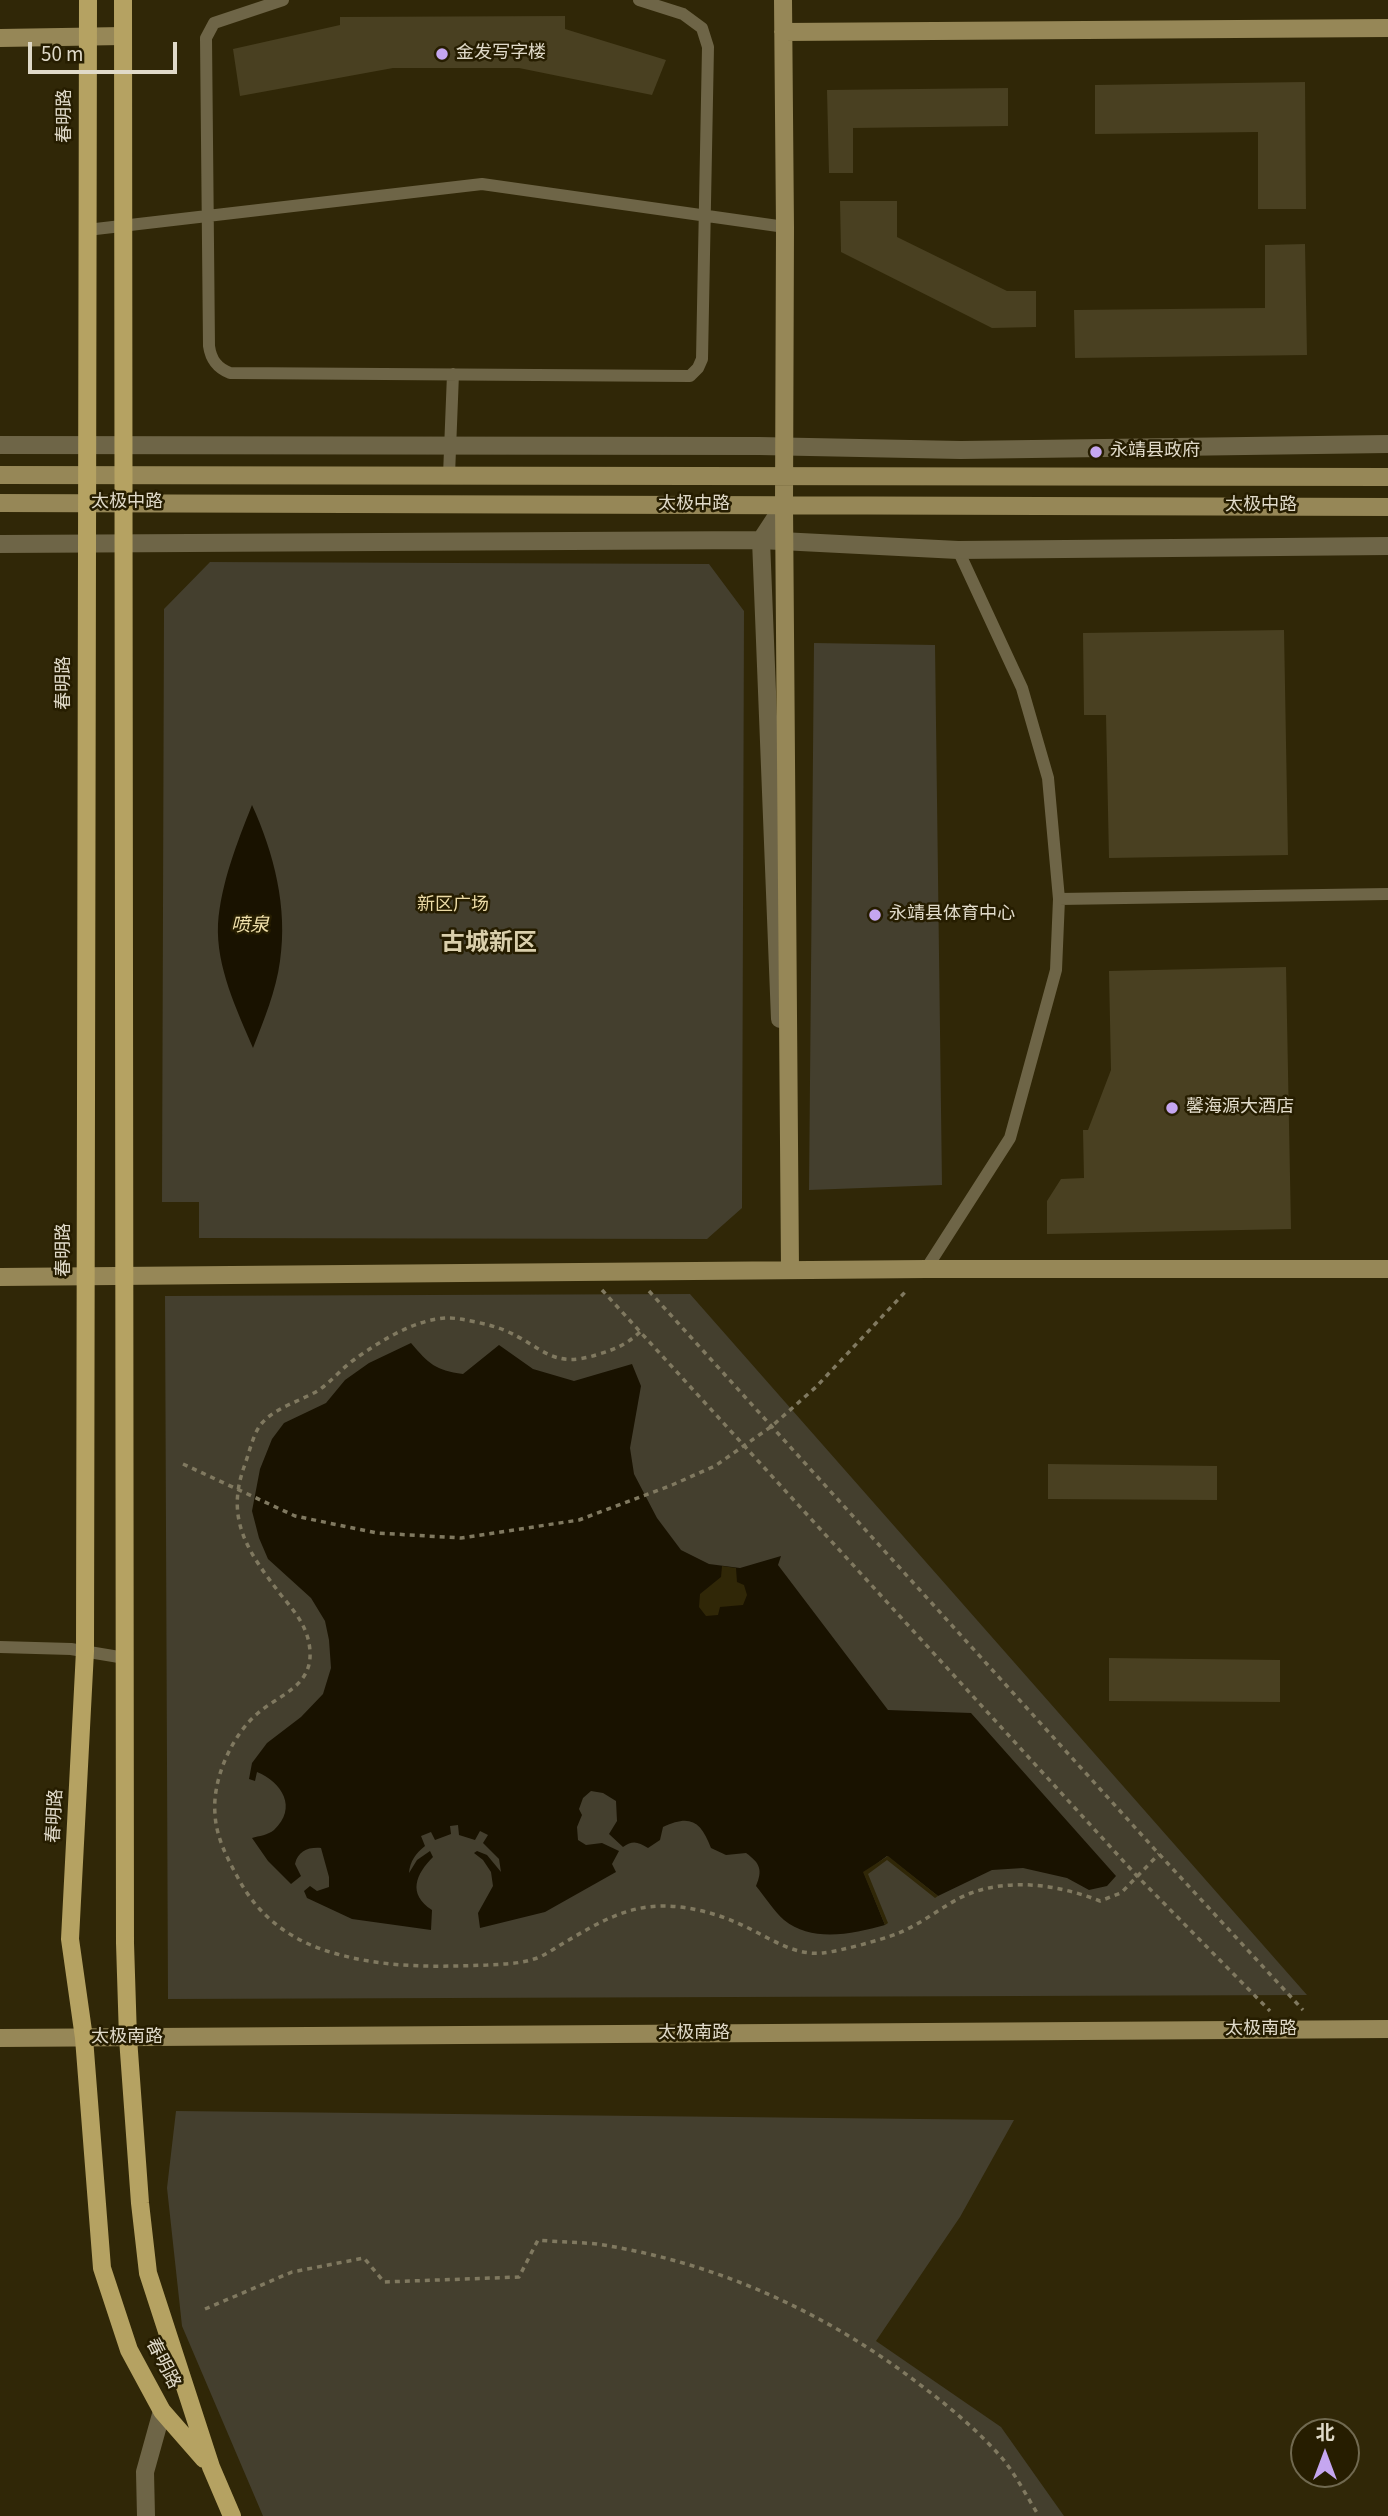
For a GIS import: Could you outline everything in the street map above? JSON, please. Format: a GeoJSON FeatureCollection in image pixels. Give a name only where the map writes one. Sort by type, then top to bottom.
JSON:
{"type":"FeatureCollection","features":[{"type":"Feature","properties":{"kind":"main road","name":"春明路"},"geometry":{"type":"LineString","coordinates":[[88,0],[85,1651],[70,1939],[84,2038],[102,2267],[129,2350],[162,2411],[211,2467]]}},
{"type":"Feature","properties":{"kind":"main road","name":"春明路"},"geometry":{"type":"LineString","coordinates":[[123,0],[125,1943],[128,2038],[148,2273],[211,2467],[232,2516]]}},
{"type":"Feature","properties":{"kind":"main road"},"geometry":{"type":"LineString","coordinates":[[783,0],[790,1270]]}},
{"type":"Feature","properties":{"kind":"main road"},"geometry":{"type":"LineString","coordinates":[[783,33],[1388,28]]}},
{"type":"Feature","properties":{"kind":"main road"},"geometry":{"type":"LineString","coordinates":[[0,38],[123,36]]}},
{"type":"Feature","properties":{"kind":"main road","name":"太极中路"},"geometry":{"type":"LineString","coordinates":[[0,475],[1388,477]]}},
{"type":"Feature","properties":{"kind":"main road","name":"太极中路"},"geometry":{"type":"LineString","coordinates":[[0,503],[1388,507]]}},
{"type":"Feature","properties":{"kind":"main road"},"geometry":{"type":"LineString","coordinates":[[0,1277],[926,1269],[1388,1269]]}},
{"type":"Feature","properties":{"kind":"main road","name":"太极南路"},"geometry":{"type":"LineString","coordinates":[[0,2038],[1388,2029]]}},
{"type":"Feature","properties":{"kind":"street"},"geometry":{"type":"LineString","coordinates":[[0,445],[961,450],[1388,444]]}},
{"type":"Feature","properties":{"kind":"street"},"geometry":{"type":"LineString","coordinates":[[784,505],[761,540],[790,1270]]}},
{"type":"Feature","properties":{"kind":"street"},"geometry":{"type":"LineString","coordinates":[[0,544],[761,540],[958,550],[1388,546]]}},
{"type":"Feature","properties":{"kind":"street"},"geometry":{"type":"LineString","coordinates":[[146,2516],[145,2472],[162,2411]]}},
{"type":"Feature","properties":{"kind":"lane"},"geometry":{"type":"LineString","coordinates":[[283,0],[214,23],[206,38],[209,346],[213,360],[223,370],[230,373],[690,376],[702,359],[708,47],[702,28],[683,14],[639,0]]}},
{"type":"Feature","properties":{"kind":"lane"},"geometry":{"type":"LineString","coordinates":[[87,230],[482,184],[785,227]]}},
{"type":"Feature","properties":{"kind":"lane"},"geometry":{"type":"LineString","coordinates":[[449,475],[453,374]]}},
{"type":"Feature","properties":{"kind":"lane"},"geometry":{"type":"LineString","coordinates":[[926,1269],[1010,1138],[1056,970],[1059,899],[1048,778],[1022,688],[958,550]]}},
{"type":"Feature","properties":{"kind":"lane"},"geometry":{"type":"LineString","coordinates":[[1059,899],[1388,894]]}},
{"type":"Feature","properties":{"kind":"lane"},"geometry":{"type":"LineString","coordinates":[[0,1647],[85,1651],[125,1658]]}},
{"type":"Feature","properties":{"kind":"path"},"geometry":{"type":"LineString","coordinates":[[183,1464],[295,1516],[377,1533],[461,1538],[579,1520],[715,1466],[772,1426],[816,1387],[926,1269]]}},
{"type":"Feature","properties":{"kind":"path"},"geometry":{"type":"LineString","coordinates":[[632,1272],[1321,2030]]}},
{"type":"Feature","properties":{"kind":"path"},"geometry":{"type":"LineString","coordinates":[[586,1273],[1137,1876],[1246,1989],[1290,2030]]}},
{"type":"Feature","properties":{"kind":"path"},"geometry":{"type":"LineString","coordinates":[[640,1332],[625,1346],[578,1360],[555,1359],[503,1330],[449,1318],[420,1324],[354,1360],[319,1390],[290,1404],[261,1424],[236,1490],[239,1525],[253,1558],[302,1621],[310,1654],[307,1675],[285,1697],[262,1710],[241,1730],[217,1786],[214,1813],[222,1846],[239,1881],[264,1917],[302,1942],[338,1955],[416,1967],[446,1968],[537,1959],[623,1912],[661,1906],[688,1908],[721,1917],[803,1953],[826,1953],[897,1934],[968,1894],[995,1887],[1023,1884],[1049,1887],[1079,1893],[1100,1901],[1121,1893],[1159,1854]]}},
{"type":"Feature","properties":{"kind":"path"},"geometry":{"type":"LineString","coordinates":[[205,2309],[292,2272],[363,2258],[384,2282],[519,2277],[538,2241],[594,2244],[677,2262],[756,2289],[794,2306],[903,2371],[938,2398],[1002,2459],[1039,2516]]}},
{"type":"Feature","properties":{"kind":"green space","name":"新区广场"},"geometry":{"type":"Polygon","coordinates":[[[210,562],[709,564],[744,611],[742,1208],[707,1239],[199,1238],[199,1202],[162,1202],[164,609],[210,562]]]}},
{"type":"Feature","properties":{"kind":"green space","name":"永靖县体育中心"},"geometry":{"type":"Polygon","coordinates":[[[814,643],[935,645],[942,1185],[809,1190],[814,643]]]}},
{"type":"Feature","properties":{"kind":"green space"},"geometry":{"type":"Polygon","coordinates":[[[690,1294],[1307,1995],[168,1999],[165,1296],[690,1294]]]}},
{"type":"Feature","properties":{"kind":"green space"},"geometry":{"type":"Polygon","coordinates":[[[176,2111],[1014,2120],[960,2217],[876,2341],[1001,2427],[1064,2516],[263,2516],[182,2326],[167,2188],[176,2111]]]}},
{"type":"Feature","properties":{"kind":"water","name":"喷泉"},"geometry":{"type":"Polygon","coordinates":[[[252,805],[273,861],[282,921],[276,983],[253,1048],[234,1003],[218,940],[226,878],[252,805]]]}},
{"type":"Feature","properties":{"kind":"water"},"geometry":{"type":"Polygon","coordinates":[[[411,1343],[433,1365],[463,1374],[499,1345],[533,1369],[574,1381],[632,1364],[641,1386],[630,1448],[634,1474],[657,1518],[681,1550],[709,1564],[740,1568],[781,1556],[778,1565],[888,1710],[971,1713],[1116,1876],[1107,1886],[1089,1890],[1067,1878],[1023,1868],[992,1870],[938,1896],[887,1856],[864,1873],[885,1925],[846,1933],[807,1932],[784,1920],[756,1886],[759,1867],[746,1853],[726,1855],[711,1848],[699,1826],[687,1821],[663,1827],[660,1840],[648,1848],[636,1843],[623,1847],[609,1834],[617,1821],[616,1801],[603,1793],[591,1791],[583,1798],[579,1809],[582,1815],[577,1827],[578,1840],[586,1845],[602,1843],[619,1851],[612,1864],[616,1872],[545,1912],[480,1928],[478,1913],[493,1886],[491,1872],[474,1853],[477,1851],[487,1855],[501,1872],[499,1859],[483,1843],[488,1835],[480,1831],[475,1840],[459,1835],[458,1825],[450,1826],[451,1834],[435,1840],[431,1832],[421,1836],[425,1846],[414,1858],[410,1869],[409,1873],[417,1860],[430,1851],[433,1857],[422,1870],[417,1891],[424,1904],[432,1910],[431,1930],[352,1919],[307,1898],[304,1891],[310,1886],[317,1891],[329,1887],[321,1848],[308,1849],[298,1856],[295,1864],[301,1876],[291,1884],[268,1861],[252,1838],[272,1832],[281,1822],[286,1805],[284,1797],[274,1782],[266,1776],[257,1772],[255,1781],[249,1779],[252,1763],[267,1743],[301,1717],[323,1694],[331,1668],[329,1640],[325,1621],[311,1598],[268,1559],[252,1511],[260,1469],[272,1439],[284,1423],[326,1403],[345,1380],[369,1363],[411,1343]]]}},
{"type":"Feature","properties":{"kind":"pier"},"geometry":{"type":"Polygon","coordinates":[[[722,1566],[736,1568],[737,1582],[744,1585],[747,1595],[743,1605],[720,1607],[718,1615],[706,1616],[699,1607],[700,1594],[721,1577],[722,1566]]]}},
{"type":"Feature","properties":{"kind":"pier"},"geometry":{"type":"Polygon","coordinates":[[[888,1856],[938,1896],[935,1898],[887,1860],[868,1874],[888,1923],[885,1925],[863,1872],[888,1856]]]}},
{"type":"Feature","properties":{"kind":"building","name":"金发写字楼"},"geometry":{"type":"Polygon","coordinates":[[[565,16],[565,29],[666,60],[652,95],[519,68],[393,68],[240,96],[233,49],[340,25],[340,17],[565,16]]]}},
{"type":"Feature","properties":{"kind":"building"},"geometry":{"type":"Polygon","coordinates":[[[1305,82],[1306,209],[1258,209],[1258,132],[1095,134],[1095,85],[1305,82]]]}},
{"type":"Feature","properties":{"kind":"building"},"geometry":{"type":"Polygon","coordinates":[[[1008,88],[1008,126],[853,128],[853,173],[829,173],[827,90],[1008,88]]]}},
{"type":"Feature","properties":{"kind":"building"},"geometry":{"type":"Polygon","coordinates":[[[840,201],[897,201],[897,237],[1007,291],[1036,291],[1036,327],[992,328],[841,252],[840,201]]]}},
{"type":"Feature","properties":{"kind":"building"},"geometry":{"type":"Polygon","coordinates":[[[1305,244],[1307,355],[1075,358],[1074,310],[1265,308],[1265,245],[1305,244]]]}},
{"type":"Feature","properties":{"kind":"building"},"geometry":{"type":"Polygon","coordinates":[[[1284,630],[1288,855],[1109,858],[1106,715],[1084,715],[1083,633],[1284,630]]]}},
{"type":"Feature","properties":{"kind":"building"},"geometry":{"type":"Polygon","coordinates":[[[1286,967],[1291,1229],[1047,1234],[1047,1201],[1061,1179],[1084,1178],[1083,1130],[1088,1130],[1111,1070],[1109,971],[1286,967]]]}},
{"type":"Feature","properties":{"kind":"building"},"geometry":{"type":"Polygon","coordinates":[[[1048,1464],[1217,1466],[1217,1500],[1048,1499],[1048,1464]]]}},
{"type":"Feature","properties":{"kind":"building"},"geometry":{"type":"Polygon","coordinates":[[[1109,1658],[1280,1660],[1280,1702],[1109,1701],[1109,1658]]]}},
{"type":"Feature","properties":{"kind":"place","name":"金发写字楼"},"geometry":{"type":"Point","coordinates":[442,54]}},
{"type":"Feature","properties":{"kind":"place","name":"永靖县政府"},"geometry":{"type":"Point","coordinates":[1096,452]}},
{"type":"Feature","properties":{"kind":"place","name":"永靖县体育中心"},"geometry":{"type":"Point","coordinates":[875,915]}},
{"type":"Feature","properties":{"kind":"place","name":"馨海源大酒店"},"geometry":{"type":"Point","coordinates":[1172,1108]}},
{"type":"Feature","properties":{"kind":"district","name":"古城新区"},"geometry":{"type":"Point","coordinates":[489,945]}}]}
